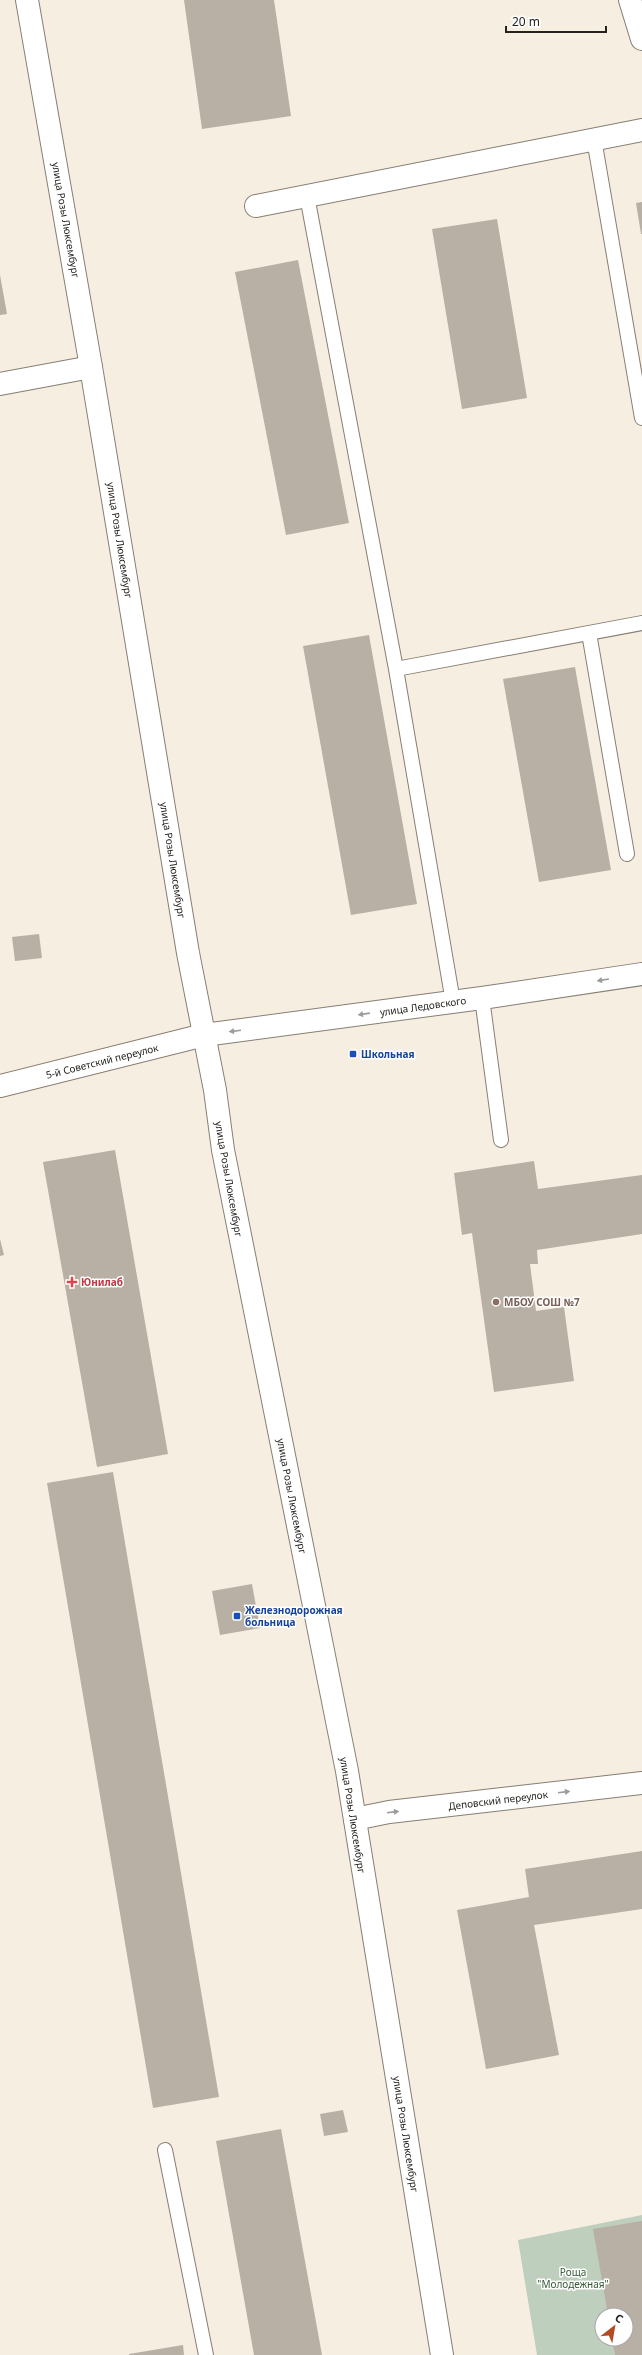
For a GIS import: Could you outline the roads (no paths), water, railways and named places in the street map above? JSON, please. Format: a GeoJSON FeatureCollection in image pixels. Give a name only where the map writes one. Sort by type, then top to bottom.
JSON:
{"type":"FeatureCollection","features":[{"type":"Feature","properties":{"kind":"main road","name":"улица Розы Люксембург"},"geometry":{"type":"LineString","coordinates":[[27,0],[91,367],[188,954],[204,1035],[223,1150],[355,1819],[442,2355]]}},
{"type":"Feature","properties":{"kind":"main road"},"geometry":{"type":"LineString","coordinates":[[630,0],[642,39]]}},
{"type":"Feature","properties":{"kind":"main road"},"geometry":{"type":"LineString","coordinates":[[256,206],[642,130]]}},
{"type":"Feature","properties":{"kind":"main road"},"geometry":{"type":"LineString","coordinates":[[0,384],[91,367]]}},
{"type":"Feature","properties":{"kind":"main road","name":"улица Ледовского"},"geometry":{"type":"LineString","coordinates":[[204,1035],[482,998],[642,974]]}},
{"type":"Feature","properties":{"kind":"main road","name":"5-й Советский переулок"},"geometry":{"type":"LineString","coordinates":[[0,1086],[204,1035]]}},
{"type":"Feature","properties":{"kind":"main road","name":"Деповский переулок"},"geometry":{"type":"LineString","coordinates":[[355,1819],[390,1812],[642,1783]]}},
{"type":"Feature","properties":{"kind":"lane"},"geometry":{"type":"LineString","coordinates":[[594,139],[642,418]]}},
{"type":"Feature","properties":{"kind":"lane"},"geometry":{"type":"LineString","coordinates":[[307,196],[396,669],[453,1002]]}},
{"type":"Feature","properties":{"kind":"lane"},"geometry":{"type":"LineString","coordinates":[[396,669],[642,623]]}},
{"type":"Feature","properties":{"kind":"lane"},"geometry":{"type":"LineString","coordinates":[[589,633],[626,854]]}},
{"type":"Feature","properties":{"kind":"lane"},"geometry":{"type":"LineString","coordinates":[[482,998],[501,1140]]}},
{"type":"Feature","properties":{"kind":"lane"},"geometry":{"type":"LineString","coordinates":[[165,2150],[206,2355]]}},
{"type":"Feature","properties":{"kind":"place","name":"Школьная"},"geometry":{"type":"Point","coordinates":[353,1054]}},
{"type":"Feature","properties":{"kind":"place","name":"Юнилаб"},"geometry":{"type":"Point","coordinates":[72,1282]}},
{"type":"Feature","properties":{"kind":"place","name":"МБОУ СОШ №7"},"geometry":{"type":"Point","coordinates":[496,1302]}},
{"type":"Feature","properties":{"kind":"place","name":"Железнодорожная больница"},"geometry":{"type":"Point","coordinates":[237,1616]}},
{"type":"Feature","properties":{"kind":"park label","name":"Роща \"Молодежная\""},"geometry":{"type":"Point","coordinates":[573,2278]}}]}
